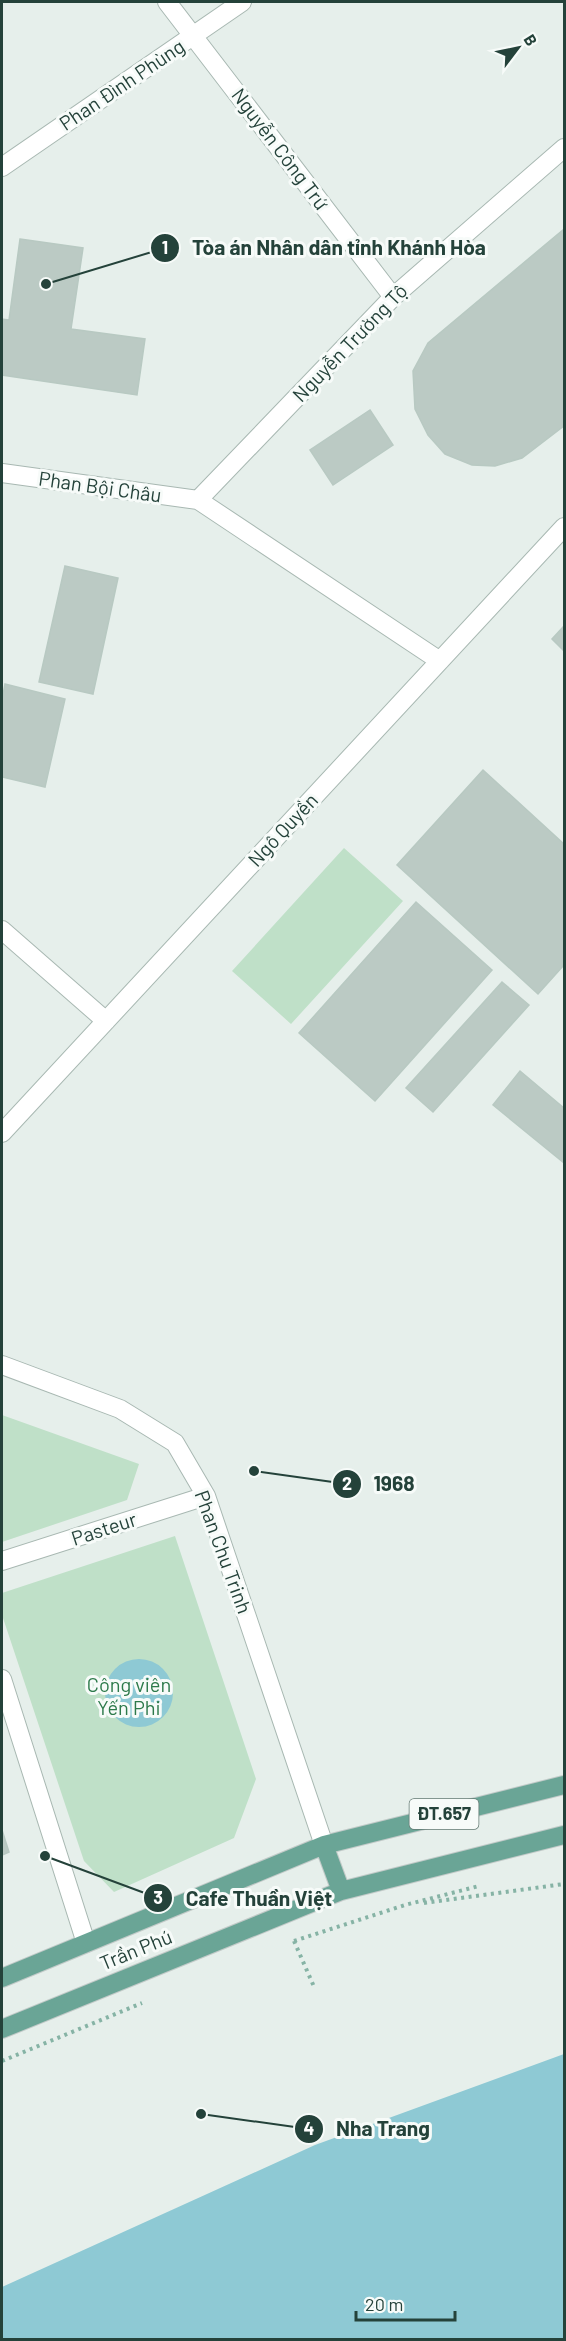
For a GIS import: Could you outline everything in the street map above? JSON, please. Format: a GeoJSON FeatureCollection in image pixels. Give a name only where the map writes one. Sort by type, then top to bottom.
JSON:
{"type":"FeatureCollection","features":[{"type":"Feature","properties":{"kind":"main road","name":"Trần Phú"},"geometry":{"type":"LineString","coordinates":[[2,1978],[324,1845],[564,1785]]}},
{"type":"Feature","properties":{"kind":"main road","name":"Trần Phú"},"geometry":{"type":"LineString","coordinates":[[2,2029],[341,1891],[564,1835]]}},
{"type":"Feature","properties":{"kind":"main road"},"geometry":{"type":"LineString","coordinates":[[324,1845],[341,1891]]}},
{"type":"Feature","properties":{"kind":"street","name":"Nguyễn Công Trứ"},"geometry":{"type":"LineString","coordinates":[[167,2],[393,297]]}},
{"type":"Feature","properties":{"kind":"street","name":"Phan Đình Phùng"},"geometry":{"type":"LineString","coordinates":[[2,167],[242,2]]}},
{"type":"Feature","properties":{"kind":"street","name":"Nguyễn Trường Tộ"},"geometry":{"type":"LineString","coordinates":[[198,500],[393,297],[564,148]]}},
{"type":"Feature","properties":{"kind":"street","name":"Phan Bội Châu"},"geometry":{"type":"LineString","coordinates":[[2,473],[198,500]]}},
{"type":"Feature","properties":{"kind":"street"},"geometry":{"type":"LineString","coordinates":[[198,500],[440,661]]}},
{"type":"Feature","properties":{"kind":"street","name":"Ngô Quyền"},"geometry":{"type":"LineString","coordinates":[[2,1133],[564,527]]}},
{"type":"Feature","properties":{"kind":"street"},"geometry":{"type":"LineString","coordinates":[[2,930],[106,1021]]}},
{"type":"Feature","properties":{"kind":"street","name":"Phan Chu Trinh"},"geometry":{"type":"LineString","coordinates":[[2,1365],[120,1409],[176,1443],[206,1496],[324,1845]]}},
{"type":"Feature","properties":{"kind":"street","name":"Pasteur"},"geometry":{"type":"LineString","coordinates":[[2,1561],[206,1496]]}},
{"type":"Feature","properties":{"kind":"street"},"geometry":{"type":"LineString","coordinates":[[2,1679],[86,1942]]}},
{"type":"Feature","properties":{"kind":"path"},"geometry":{"type":"LineString","coordinates":[[284,1945],[405,1905],[564,1884]]}},
{"type":"Feature","properties":{"kind":"path"},"geometry":{"type":"LineString","coordinates":[[294,1941],[315,1989]]}},
{"type":"Feature","properties":{"kind":"path"},"geometry":{"type":"LineString","coordinates":[[2,2061],[142,2003]]}},
{"type":"Feature","properties":{"kind":"green space"},"geometry":{"type":"Polygon","coordinates":[[[344,848],[403,901],[291,1024],[232,971],[344,848]]]}},
{"type":"Feature","properties":{"kind":"green space"},"geometry":{"type":"Polygon","coordinates":[[[2,1415],[139,1464],[127,1500],[2,1542],[2,1415]]]}},
{"type":"Feature","properties":{"kind":"green space","name":"Công viên Yến Phi"},"geometry":{"type":"Polygon","coordinates":[[[175,1536],[256,1779],[234,1838],[114,1892],[84,1861],[2,1615],[2,1593],[175,1536]]]}},
{"type":"Feature","properties":{"kind":"water"},"geometry":{"type":"Polygon","coordinates":[[[146,1659],[158,1665],[167,1674],[173,1686],[171,1706],[163,1717],[146,1727],[132,1727],[115,1717],[107,1706],[105,1686],[115,1669],[126,1661],[146,1659]]]}},
{"type":"Feature","properties":{"kind":"water"},"geometry":{"type":"Polygon","coordinates":[[[564,2054],[564,2339],[2,2339],[2,2287],[315,2145],[564,2054]]]}},
{"type":"Feature","properties":{"kind":"building"},"geometry":{"type":"Polygon","coordinates":[[[564,229],[564,426],[522,458],[495,466],[472,465],[445,454],[428,435],[415,409],[413,371],[428,343],[564,229]]]}},
{"type":"Feature","properties":{"kind":"building"},"geometry":{"type":"Polygon","coordinates":[[[20,239],[83,248],[71,329],[145,339],[137,395],[2,375],[2,319],[9,320],[20,239]]]}},
{"type":"Feature","properties":{"kind":"building"},"geometry":{"type":"Polygon","coordinates":[[[370,410],[393,445],[333,485],[310,450],[370,410]]]}},
{"type":"Feature","properties":{"kind":"building"},"geometry":{"type":"Polygon","coordinates":[[[65,566],[118,578],[93,694],[39,682],[65,566]]]}},
{"type":"Feature","properties":{"kind":"building"},"geometry":{"type":"Polygon","coordinates":[[[564,626],[564,651],[552,639],[564,626]]]}},
{"type":"Feature","properties":{"kind":"building"},"geometry":{"type":"Polygon","coordinates":[[[5,684],[65,699],[45,787],[2,777],[2,700],[5,684]]]}},
{"type":"Feature","properties":{"kind":"building"},"geometry":{"type":"Polygon","coordinates":[[[483,770],[564,844],[564,965],[538,994],[397,865],[483,770]]]}},
{"type":"Feature","properties":{"kind":"building"},"geometry":{"type":"Polygon","coordinates":[[[416,902],[492,970],[375,1101],[299,1033],[416,902]]]}},
{"type":"Feature","properties":{"kind":"building"},"geometry":{"type":"Polygon","coordinates":[[[502,982],[529,1005],[433,1112],[406,1088],[502,982]]]}},
{"type":"Feature","properties":{"kind":"building"},"geometry":{"type":"Polygon","coordinates":[[[520,1071],[564,1108],[564,1163],[493,1105],[520,1071]]]}},
{"type":"Feature","properties":{"kind":"building"},"geometry":{"type":"Polygon","coordinates":[[[2,1830],[9,1852],[2,1855],[2,1830]]]}},
{"type":"Feature","properties":{"kind":"place","name":"Tòa án Nhân dân tỉnh Khánh Hòa"},"geometry":{"type":"Point","coordinates":[46,284]}},
{"type":"Feature","properties":{"kind":"place","name":"1968"},"geometry":{"type":"Point","coordinates":[254,1471]}},
{"type":"Feature","properties":{"kind":"place","name":"Cafe Thuần Việt"},"geometry":{"type":"Point","coordinates":[45,1856]}},
{"type":"Feature","properties":{"kind":"place","name":"Nha Trang"},"geometry":{"type":"Point","coordinates":[201,2114]}}]}
